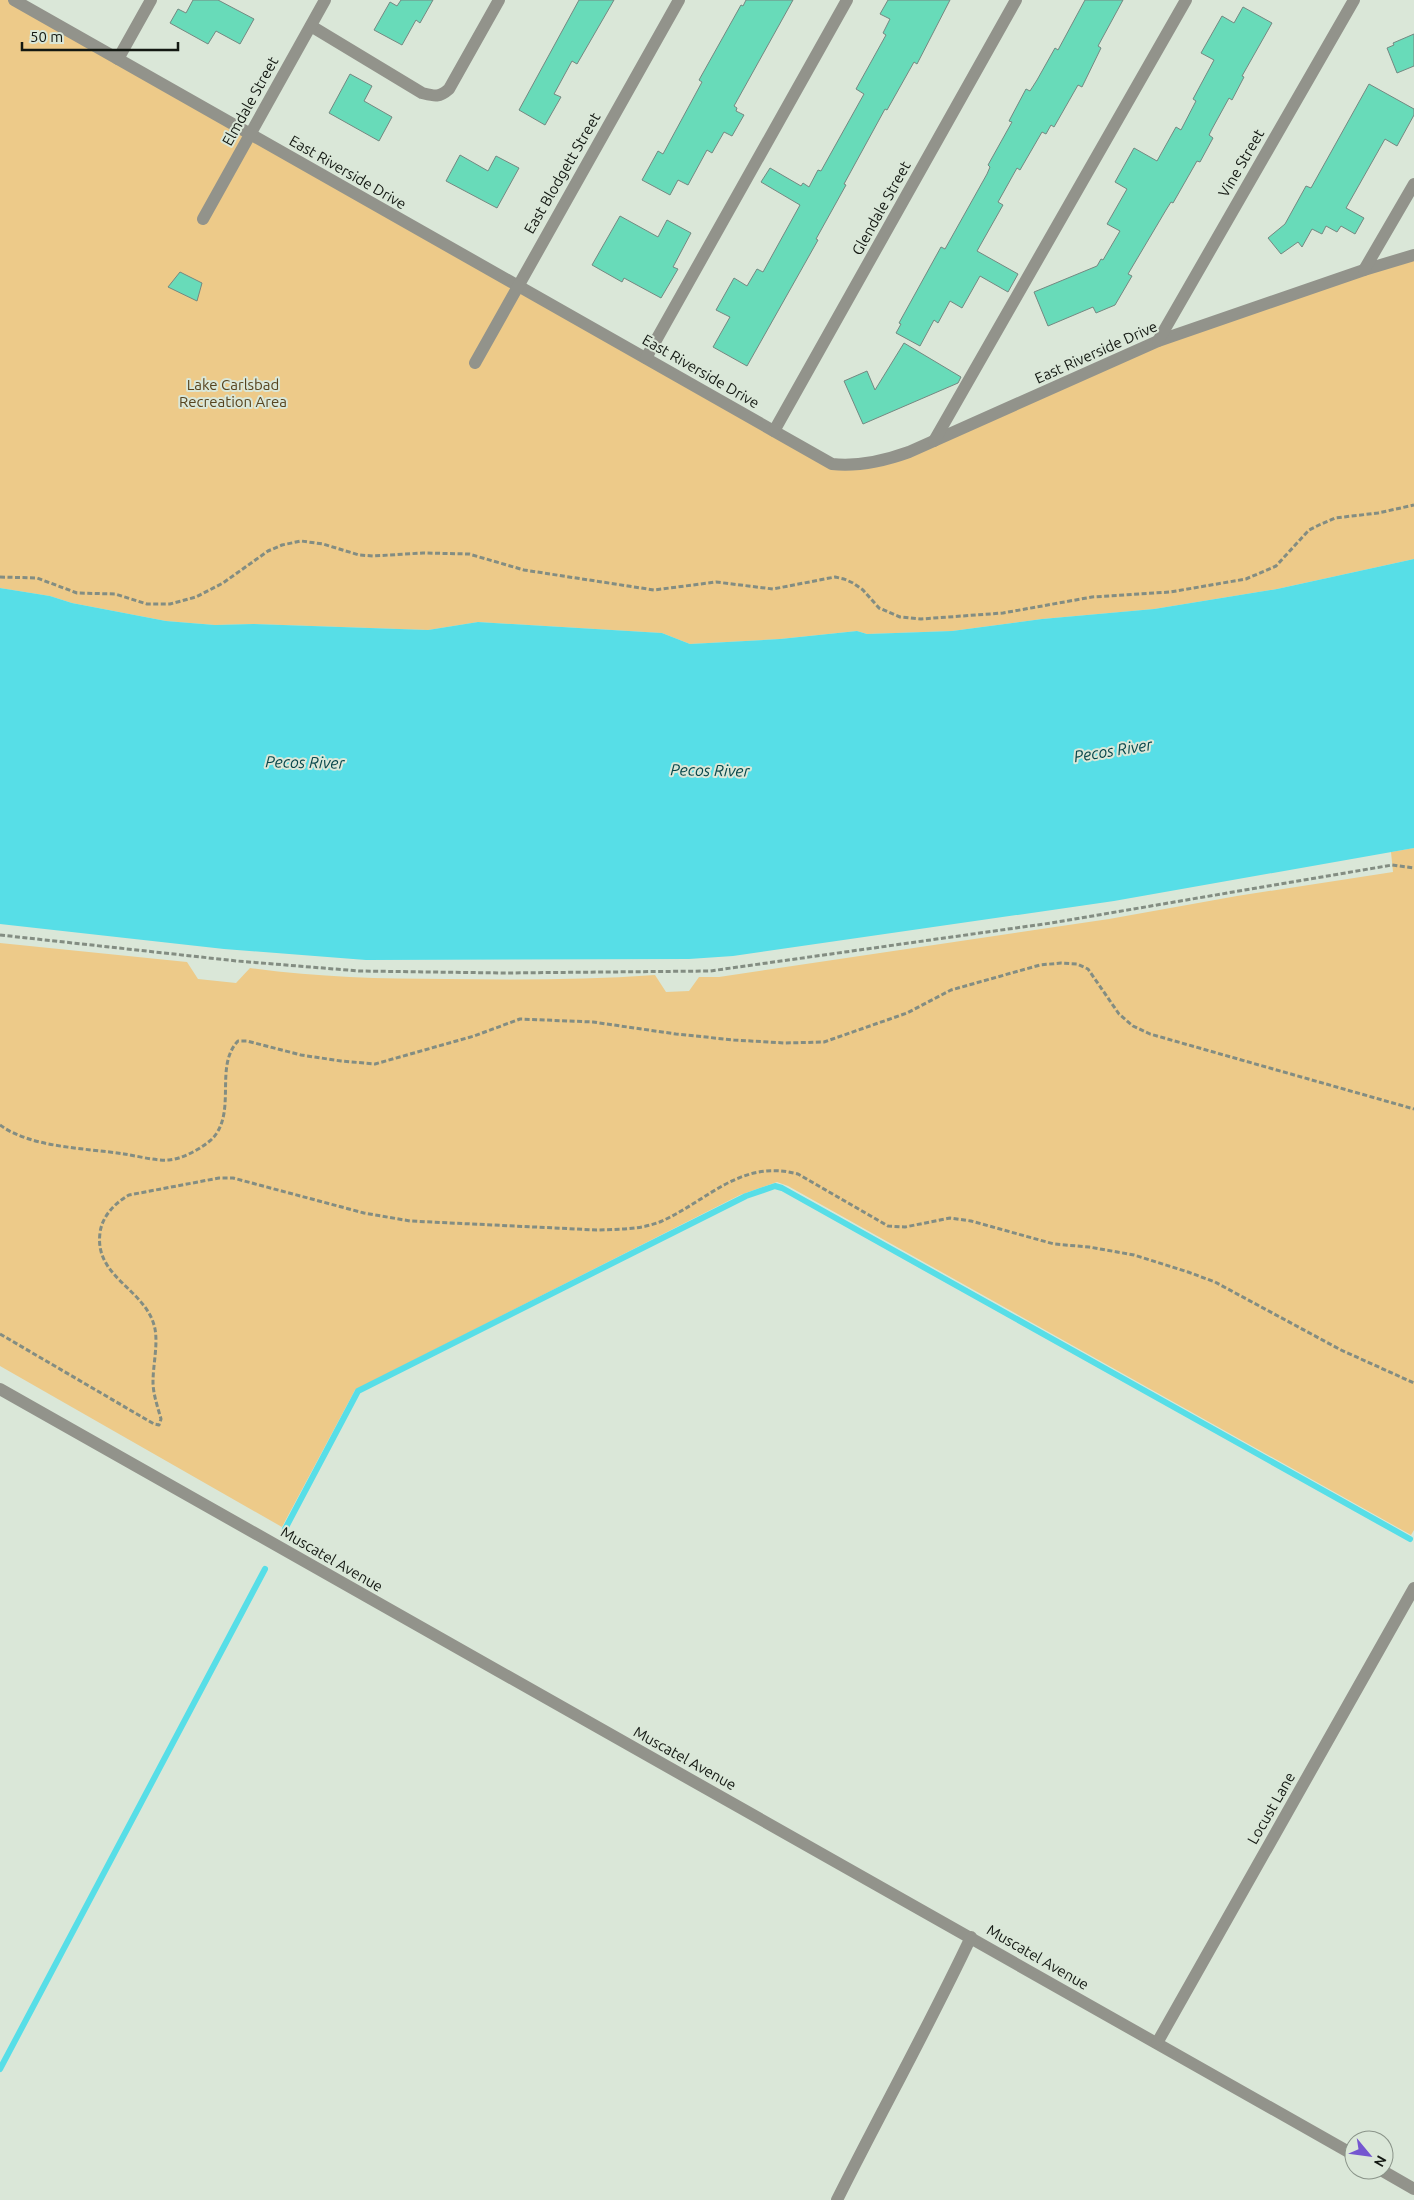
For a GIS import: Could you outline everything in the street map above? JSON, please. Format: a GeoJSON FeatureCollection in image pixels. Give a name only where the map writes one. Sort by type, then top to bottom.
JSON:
{"type":"FeatureCollection","features":[{"type":"Feature","properties":{"kind":"street","name":"East Riverside Drive"},"geometry":{"type":"LineString","coordinates":[[14,0],[832,464],[847,466],[890,459],[1158,341],[1364,270],[1414,255]]}},
{"type":"Feature","properties":{"kind":"street"},"geometry":{"type":"LineString","coordinates":[[118,59],[151,0]]}},
{"type":"Feature","properties":{"kind":"street","name":"Elmdale Street"},"geometry":{"type":"LineString","coordinates":[[203,219],[325,0]]}},
{"type":"Feature","properties":{"kind":"street"},"geometry":{"type":"LineString","coordinates":[[311,26],[422,93],[436,97],[449,89],[499,0]]}},
{"type":"Feature","properties":{"kind":"street","name":"East Blodgett Street"},"geometry":{"type":"LineString","coordinates":[[475,362],[678,0]]}},
{"type":"Feature","properties":{"kind":"street"},"geometry":{"type":"LineString","coordinates":[[646,358],[847,0]]}},
{"type":"Feature","properties":{"kind":"street","name":"Glendale Street"},"geometry":{"type":"LineString","coordinates":[[774,431],[1016,0]]}},
{"type":"Feature","properties":{"kind":"street"},"geometry":{"type":"LineString","coordinates":[[934,441],[1186,0]]}},
{"type":"Feature","properties":{"kind":"street","name":"Vine Street"},"geometry":{"type":"LineString","coordinates":[[1158,341],[1354,0]]}},
{"type":"Feature","properties":{"kind":"street"},"geometry":{"type":"LineString","coordinates":[[1364,270],[1414,184]]}},
{"type":"Feature","properties":{"kind":"street","name":"Muscatel Avenue"},"geometry":{"type":"LineString","coordinates":[[0,1389],[1344,2149]]}},
{"type":"Feature","properties":{"kind":"street","name":"Locust Lane"},"geometry":{"type":"LineString","coordinates":[[1156,2043],[1414,1588]]}},
{"type":"Feature","properties":{"kind":"street"},"geometry":{"type":"LineString","coordinates":[[837,2200],[939,2004],[971,1937]]}},
{"type":"Feature","properties":{"kind":"street"},"geometry":{"type":"LineString","coordinates":[[1394,2177],[1414,2189]]}},
{"type":"Feature","properties":{"kind":"path"},"geometry":{"type":"LineString","coordinates":[[0,577],[37,578],[77,593],[115,594],[147,604],[170,604],[196,597],[223,583],[268,551],[282,545],[301,541],[323,544],[358,555],[469,554],[524,570],[654,590],[716,582],[773,589],[835,577],[844,578],[858,587],[879,608],[887,613],[900,617],[921,619],[1003,613],[1092,598],[1170,592],[1246,579],[1276,566],[1309,530],[1319,525],[1335,518],[1378,513],[1414,505]]}},
{"type":"Feature","properties":{"kind":"path"},"geometry":{"type":"LineString","coordinates":[[0,935],[237,961],[359,971],[502,973],[710,971],[1052,923],[1392,866],[1414,868]]}},
{"type":"Feature","properties":{"kind":"path"},"geometry":{"type":"LineString","coordinates":[[0,1125],[13,1133],[44,1142],[169,1160],[203,1145],[213,1137],[220,1126],[224,1113],[228,1057],[231,1048],[238,1041],[247,1041],[309,1056],[375,1064],[474,1036],[520,1019],[593,1022],[734,1040],[785,1043],[824,1042],[907,1013],[951,990],[1040,965],[1061,963],[1077,964],[1088,969],[1119,1014],[1132,1026],[1150,1034],[1414,1109]]}},
{"type":"Feature","properties":{"kind":"path"},"geometry":{"type":"LineString","coordinates":[[0,1334],[154,1424],[159,1425],[161,1419],[153,1384],[155,1328],[147,1312],[132,1292],[105,1264],[99,1252],[101,1226],[116,1203],[129,1195],[219,1178],[233,1178],[364,1213],[410,1222],[616,1229],[640,1228],[661,1221],[746,1174],[766,1170],[783,1170],[798,1174],[860,1212],[888,1226],[905,1227],[950,1218],[971,1221],[1054,1244],[1089,1247],[1134,1256],[1188,1272],[1215,1282],[1341,1350],[1414,1384]]}},
{"type":"Feature","properties":{"kind":"green space","name":"Lake Carlsbad Recreation Area"},"geometry":{"type":"Polygon","coordinates":[[[0,0],[14,0],[832,464],[890,459],[1158,341],[1414,255],[1414,559],[1277,589],[1154,609],[1042,619],[952,631],[867,634],[857,631],[780,639],[690,644],[662,633],[478,622],[428,630],[253,624],[215,625],[166,621],[72,603],[50,596],[0,588],[0,0]]]}},
{"type":"Feature","properties":{"kind":"green space"},"geometry":{"type":"Polygon","coordinates":[[[1414,848],[1414,1530],[1411,1535],[788,1186],[777,1182],[740,1195],[355,1390],[282,1527],[0,1366],[0,943],[187,962],[198,979],[236,983],[250,968],[348,977],[397,979],[498,980],[655,975],[666,992],[689,991],[699,977],[719,977],[1109,919],[1237,896],[1393,872],[1391,852],[1414,848]]]}},
{"type":"Feature","properties":{"kind":"water","name":"Pecos River"},"geometry":{"type":"Polygon","coordinates":[[[1414,559],[1414,848],[1114,901],[733,956],[689,959],[366,960],[224,949],[0,924],[0,588],[50,596],[72,603],[166,621],[215,625],[253,624],[428,630],[478,622],[662,633],[690,644],[780,639],[857,631],[867,634],[952,631],[1042,619],[1154,609],[1277,589],[1414,559]]]}},
{"type":"Feature","properties":{"kind":"building"},"geometry":{"type":"Polygon","coordinates":[[[193,0],[218,0],[254,19],[240,44],[216,31],[208,44],[170,23],[178,9],[186,13],[193,0]]]}},
{"type":"Feature","properties":{"kind":"building"},"geometry":{"type":"Polygon","coordinates":[[[401,0],[433,0],[420,23],[416,20],[402,45],[374,30],[390,2],[397,6],[401,0]]]}},
{"type":"Feature","properties":{"kind":"building"},"geometry":{"type":"Polygon","coordinates":[[[579,0],[614,0],[577,64],[572,61],[554,94],[561,97],[545,125],[519,110],[579,0]]]}},
{"type":"Feature","properties":{"kind":"building"},"geometry":{"type":"Polygon","coordinates":[[[746,0],[793,0],[734,106],[737,108],[736,111],[744,115],[732,136],[724,132],[712,153],[707,150],[688,185],[678,180],[670,195],[642,180],[658,151],[663,154],[702,82],[699,80],[741,5],[743,6],[746,0]]]}},
{"type":"Feature","properties":{"kind":"building"},"geometry":{"type":"Polygon","coordinates":[[[888,0],[950,0],[917,64],[914,62],[887,110],[885,109],[844,184],[846,185],[816,239],[818,240],[747,366],[713,347],[730,317],[716,310],[734,278],[747,286],[757,269],[763,272],[800,205],[761,182],[770,168],[801,186],[803,183],[809,187],[818,170],[821,171],[864,94],[856,89],[886,35],[883,33],[890,19],[880,14],[888,0]]]}},
{"type":"Feature","properties":{"kind":"building"},"geometry":{"type":"Polygon","coordinates":[[[1085,0],[1123,0],[1098,46],[1101,48],[1082,87],[1078,85],[1054,127],[1051,125],[1046,134],[1042,132],[1020,170],[1017,168],[998,202],[1003,205],[977,251],[1018,274],[1008,292],[980,276],[962,308],[950,301],[938,323],[934,320],[920,346],[896,333],[901,324],[899,323],[941,247],[945,249],[987,174],[990,167],[988,165],[1012,122],[1009,121],[1026,89],[1030,91],[1055,48],[1058,50],[1085,0]]]}},
{"type":"Feature","properties":{"kind":"building"},"geometry":{"type":"Polygon","coordinates":[[[1243,7],[1272,23],[1242,76],[1244,77],[1232,100],[1229,98],[1212,129],[1209,135],[1213,138],[1200,162],[1197,161],[1173,203],[1171,202],[1166,210],[1128,274],[1132,276],[1115,305],[1096,313],[1093,307],[1048,326],[1034,292],[1097,266],[1101,259],[1103,260],[1120,231],[1107,224],[1127,189],[1115,182],[1134,148],[1157,161],[1176,127],[1181,130],[1196,101],[1193,99],[1214,60],[1201,53],[1222,16],[1234,23],[1243,7]]]}},
{"type":"Feature","properties":{"kind":"building"},"geometry":{"type":"Polygon","coordinates":[[[1414,34],[1414,66],[1397,73],[1387,48],[1394,45],[1393,43],[1414,34]]]}},
{"type":"Feature","properties":{"kind":"building"},"geometry":{"type":"Polygon","coordinates":[[[350,74],[372,86],[364,101],[392,117],[379,141],[329,113],[350,74]]]}},
{"type":"Feature","properties":{"kind":"building"},"geometry":{"type":"Polygon","coordinates":[[[1369,84],[1414,109],[1414,115],[1397,146],[1385,139],[1346,208],[1364,218],[1355,234],[1341,226],[1337,232],[1326,226],[1322,234],[1312,229],[1302,247],[1298,242],[1281,254],[1268,238],[1285,224],[1306,186],[1311,188],[1369,84]]]}},
{"type":"Feature","properties":{"kind":"building"},"geometry":{"type":"Polygon","coordinates":[[[460,155],[488,171],[496,156],[519,168],[497,208],[446,181],[460,155]]]}},
{"type":"Feature","properties":{"kind":"building"},"geometry":{"type":"Polygon","coordinates":[[[620,216],[658,237],[667,220],[691,233],[673,267],[678,269],[661,298],[624,278],[622,282],[592,265],[620,216]]]}},
{"type":"Feature","properties":{"kind":"building"},"geometry":{"type":"Polygon","coordinates":[[[180,272],[202,283],[197,301],[168,287],[180,272]]]}},
{"type":"Feature","properties":{"kind":"building"},"geometry":{"type":"Polygon","coordinates":[[[904,343],[961,377],[958,383],[863,424],[844,381],[867,371],[875,390],[904,343]]]}},
{"type":"Feature","properties":{"kind":"waterway"},"geometry":{"type":"LineString","coordinates":[[285,1529],[358,1391],[746,1196],[775,1186],[782,1188],[1410,1539]]}},
{"type":"Feature","properties":{"kind":"waterway"},"geometry":{"type":"LineString","coordinates":[[0,2069],[265,1569]]}}]}
